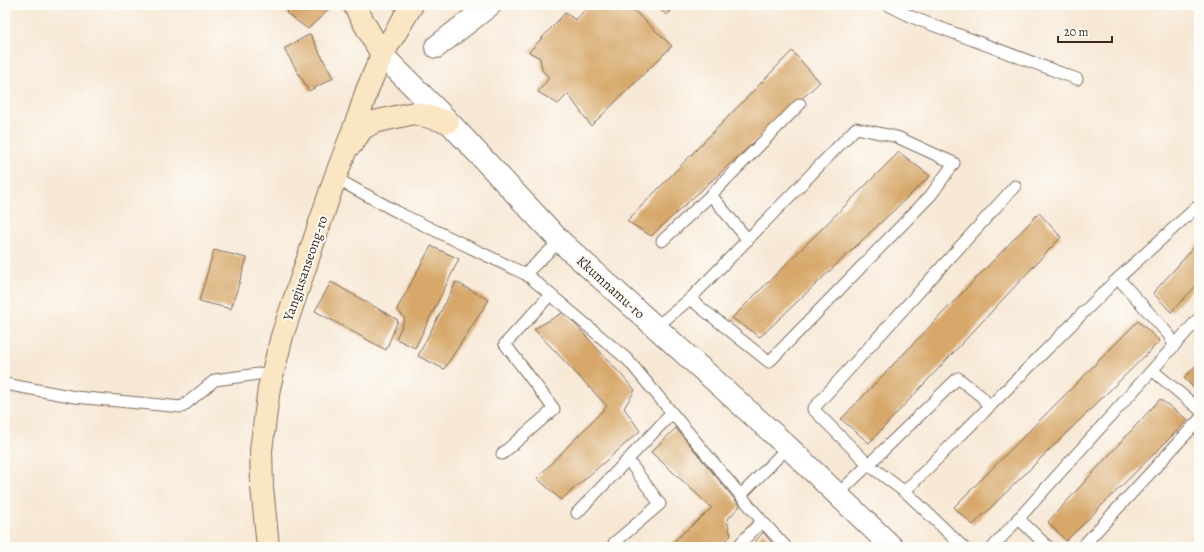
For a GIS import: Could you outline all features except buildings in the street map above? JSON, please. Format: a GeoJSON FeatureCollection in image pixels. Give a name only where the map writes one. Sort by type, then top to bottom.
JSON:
{"type":"FeatureCollection","features":[{"type":"Feature","properties":{"kind":"street","name":"Kkumnamu-ro"},"geometry":{"type":"LineString","coordinates":[[354,5],[382,55],[448,122],[560,242],[788,447],[892,547]]}},
{"type":"Feature","properties":{"kind":"street","name":"Yangjusanseong-ro"},"geometry":{"type":"LineString","coordinates":[[268,547],[262,487],[261,450],[269,388],[282,336],[335,178],[367,90],[382,55],[412,5]]}},
{"type":"Feature","properties":{"kind":"street"},"geometry":{"type":"LineString","coordinates":[[436,47],[490,5]]}},
{"type":"Feature","properties":{"kind":"street"},"geometry":{"type":"LineString","coordinates":[[343,156],[362,129],[374,122],[414,113],[448,122]]}},
{"type":"Feature","properties":{"kind":"lane"},"geometry":{"type":"LineString","coordinates":[[888,5],[914,18],[1077,79]]}},
{"type":"Feature","properties":{"kind":"lane"},"geometry":{"type":"LineString","coordinates":[[662,241],[712,195],[800,104]]}},
{"type":"Feature","properties":{"kind":"lane"},"geometry":{"type":"LineString","coordinates":[[656,327],[690,299],[856,128],[897,137],[954,163],[931,195],[769,362],[690,299]]}},
{"type":"Feature","properties":{"kind":"lane"},"geometry":{"type":"LineString","coordinates":[[335,178],[403,215],[524,274],[550,295],[628,360],[762,521],[786,547]]}},
{"type":"Feature","properties":{"kind":"lane"},"geometry":{"type":"LineString","coordinates":[[963,547],[904,492],[869,465],[813,409],[1015,186]]}},
{"type":"Feature","properties":{"kind":"lane"},"geometry":{"type":"LineString","coordinates":[[712,195],[748,240]]}},
{"type":"Feature","properties":{"kind":"lane"},"geometry":{"type":"LineString","coordinates":[[904,492],[1118,278],[1199,205]]}},
{"type":"Feature","properties":{"kind":"lane"},"geometry":{"type":"LineString","coordinates":[[524,274],[560,242]]}},
{"type":"Feature","properties":{"kind":"lane"},"geometry":{"type":"LineString","coordinates":[[1118,278],[1168,335],[1174,345]]}},
{"type":"Feature","properties":{"kind":"lane"},"geometry":{"type":"LineString","coordinates":[[502,454],[554,409],[505,344],[550,295]]}},
{"type":"Feature","properties":{"kind":"lane"},"geometry":{"type":"LineString","coordinates":[[993,547],[1199,318]]}},
{"type":"Feature","properties":{"kind":"lane"},"geometry":{"type":"LineString","coordinates":[[1152,370],[1199,409]]}},
{"type":"Feature","properties":{"kind":"lane"},"geometry":{"type":"LineString","coordinates":[[5,384],[75,397],[182,407],[215,380],[273,372]]}},
{"type":"Feature","properties":{"kind":"lane"},"geometry":{"type":"LineString","coordinates":[[837,495],[958,378],[982,397],[989,407]]}},
{"type":"Feature","properties":{"kind":"lane"},"geometry":{"type":"LineString","coordinates":[[577,513],[672,413]]}},
{"type":"Feature","properties":{"kind":"lane"},"geometry":{"type":"LineString","coordinates":[[1082,547],[1199,420]]}},
{"type":"Feature","properties":{"kind":"lane"},"geometry":{"type":"LineString","coordinates":[[741,496],[788,447]]}},
{"type":"Feature","properties":{"kind":"lane"},"geometry":{"type":"LineString","coordinates":[[614,543],[660,504],[628,460]]}},
{"type":"Feature","properties":{"kind":"lane"},"geometry":{"type":"LineString","coordinates":[[1018,518],[1048,547]]}},
{"type":"Feature","properties":{"kind":"lane"},"geometry":{"type":"LineString","coordinates":[[738,547],[762,521]]}}]}
